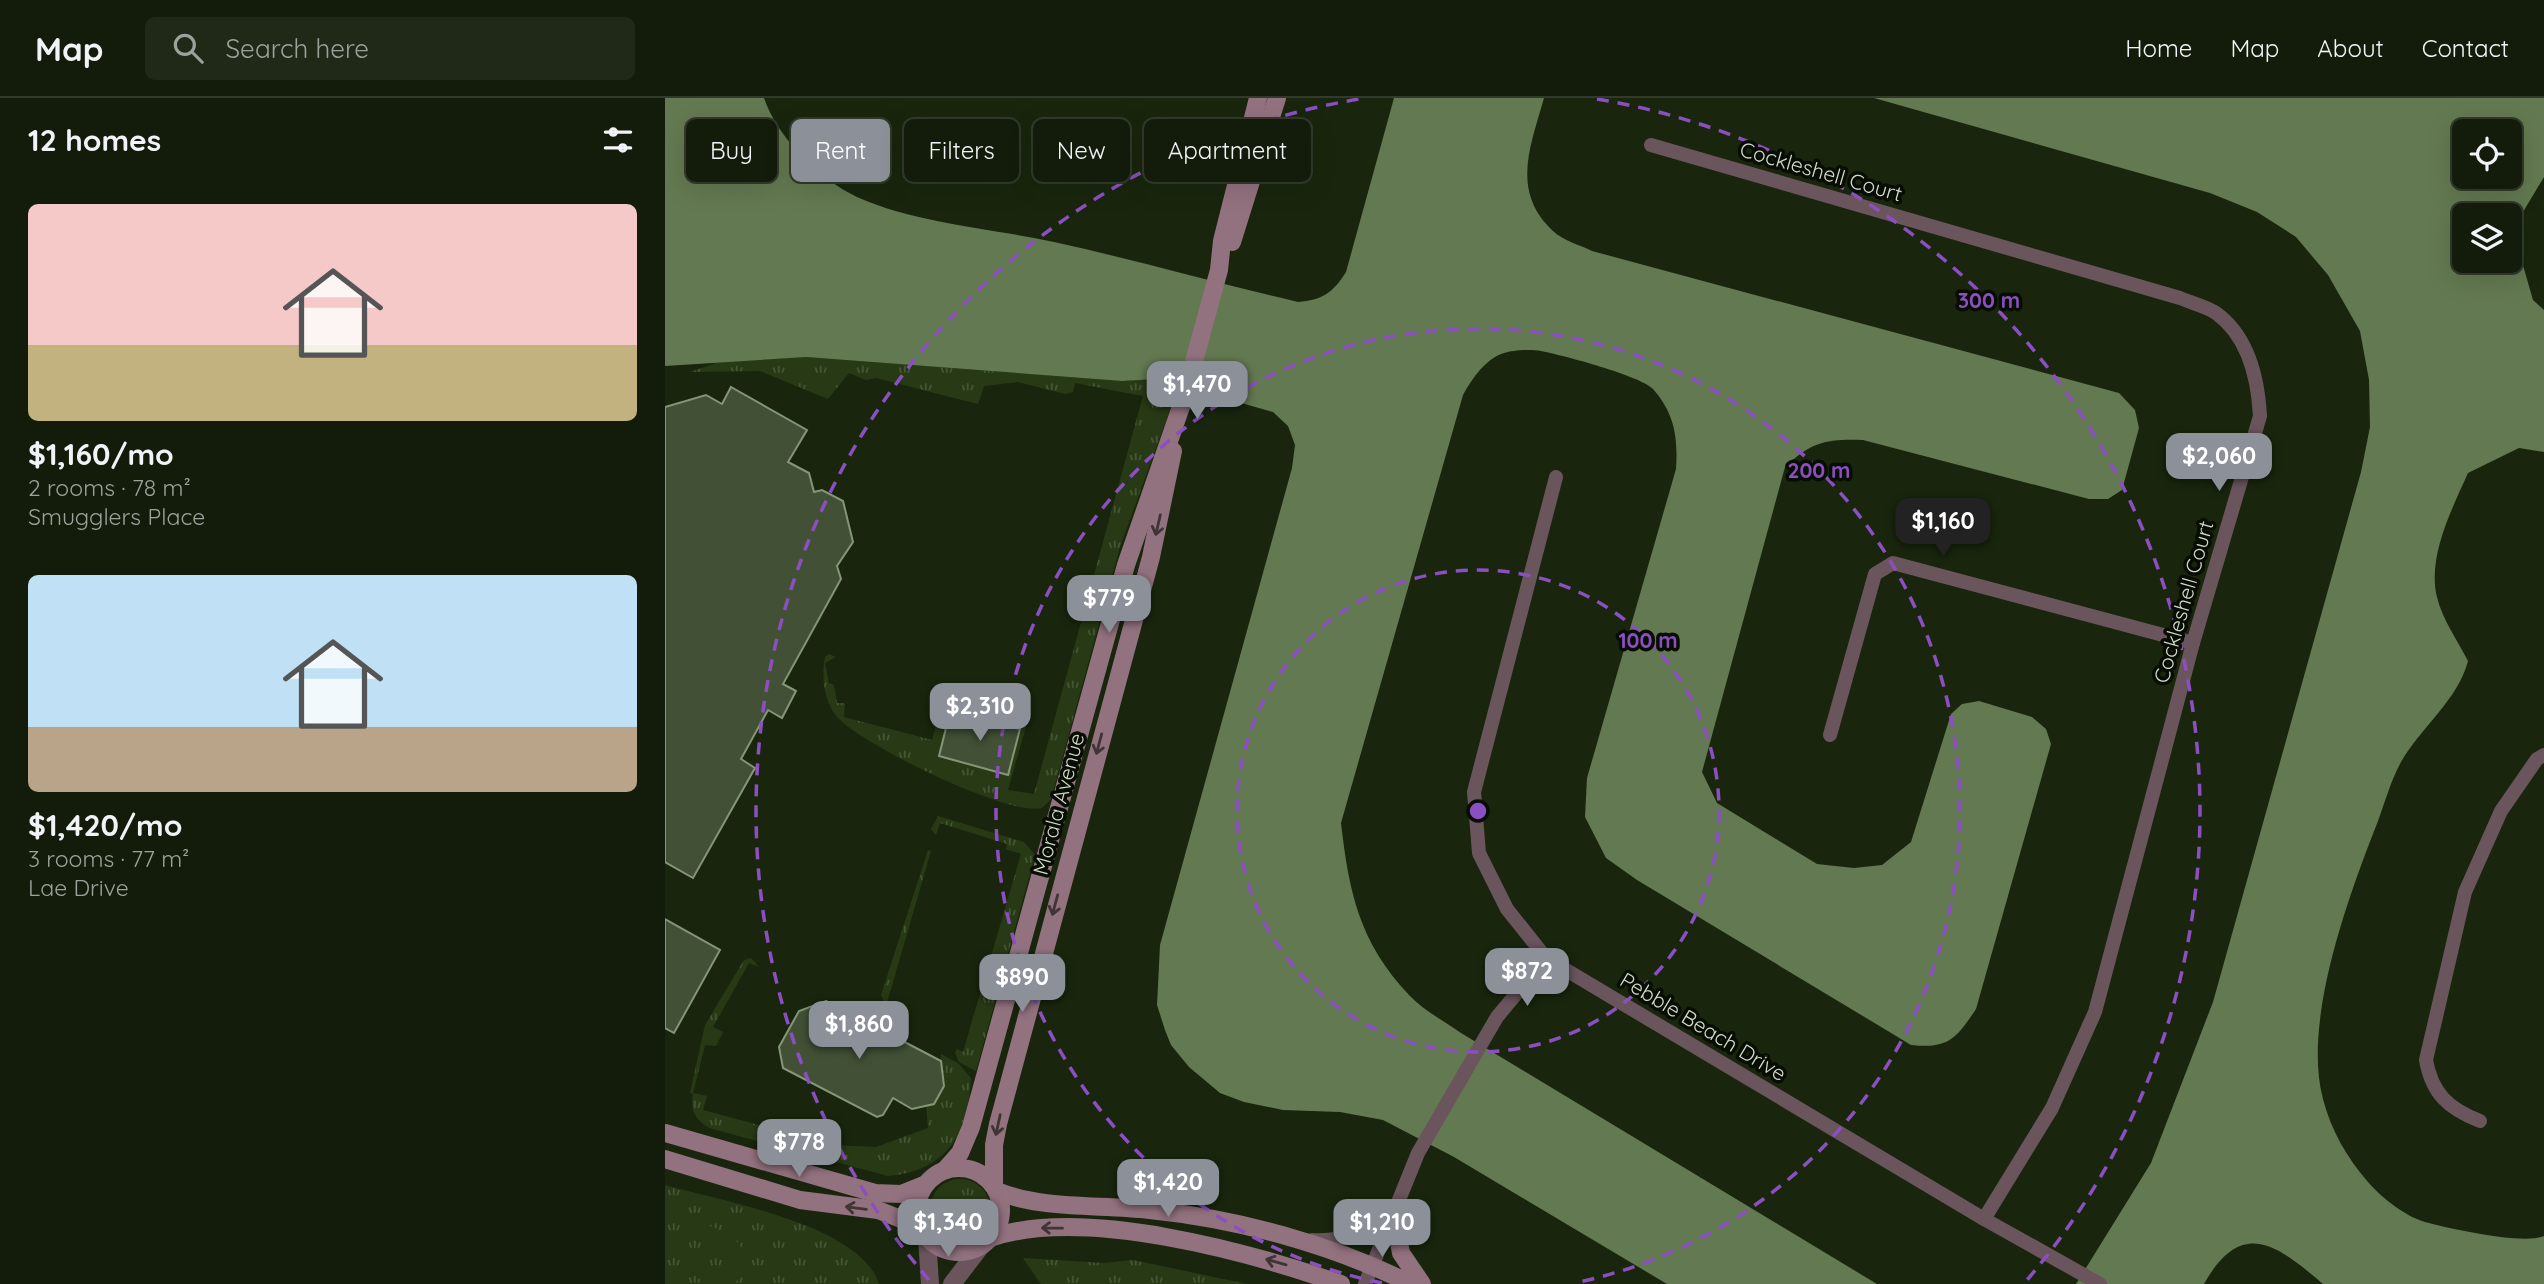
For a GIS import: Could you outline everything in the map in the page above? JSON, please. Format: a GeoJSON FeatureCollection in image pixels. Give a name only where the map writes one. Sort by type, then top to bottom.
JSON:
{"type":"FeatureCollection","features":[{"type":"Feature","properties":{"kind":"main road","name":"Morala Avenue"},"geometry":{"type":"LineString","coordinates":[[1219,270],[1221,241],[1258,98]]}},
{"type":"Feature","properties":{"kind":"main road","name":"Morala Avenue"},"geometry":{"type":"LineString","coordinates":[[945,1170],[960,1153],[971,1127],[1126,565],[1162,456],[1174,433],[1219,270],[1261,155],[1277,98]]}},
{"type":"Feature","properties":{"kind":"main road","name":"Morala Avenue"},"geometry":{"type":"LineString","coordinates":[[995,1189],[997,1124],[1151,557],[1173,459],[1174,433]]}},
{"type":"Feature","properties":{"kind":"main road"},"geometry":{"type":"LineString","coordinates":[[665,1133],[875,1192],[901,1194],[926,1184],[945,1170],[969,1169],[983,1176],[995,1189],[1028,1201],[1180,1214],[1290,1238],[1371,1266],[1411,1284]]}},
{"type":"Feature","properties":{"kind":"main road"},"geometry":{"type":"LineString","coordinates":[[665,1159],[807,1201],[878,1210],[924,1232],[936,1245],[958,1252],[1038,1227],[1130,1233],[1245,1254],[1341,1284]]}},
{"type":"Feature","properties":{"kind":"main road"},"geometry":{"type":"LineString","coordinates":[[924,1232],[918,1205],[926,1184]]}},
{"type":"Feature","properties":{"kind":"main road"},"geometry":{"type":"LineString","coordinates":[[986,1242],[1001,1216],[995,1189]]}},
{"type":"Feature","properties":{"kind":"main road"},"geometry":{"type":"LineString","coordinates":[[1393,1211],[1401,1253],[1422,1284]]}},
{"type":"Feature","properties":{"kind":"street","name":"Cockleshell Court"},"geometry":{"type":"LineString","coordinates":[[1651,145],[2180,298],[2216,313],[2242,343],[2259,386],[2260,416],[2193,643],[2095,1012],[2052,1108],[1984,1219]]}},
{"type":"Feature","properties":{"kind":"street","name":"Pebble Beach Drive"},"geometry":{"type":"LineString","coordinates":[[1556,477],[1474,792],[1479,853],[1507,909],[1546,958],[1984,1219],[2100,1284]]}},
{"type":"Feature","properties":{"kind":"street"},"geometry":{"type":"LineString","coordinates":[[1830,735],[1875,574],[1893,563],[2193,643]]}},
{"type":"Feature","properties":{"kind":"street"},"geometry":{"type":"LineString","coordinates":[[2480,1121],[2446,1104],[2429,1078],[2426,1060],[2465,892],[2501,811],[2537,760],[2544,755]]}},
{"type":"Feature","properties":{"kind":"street"},"geometry":{"type":"LineString","coordinates":[[1365,1284],[1418,1153],[1497,1017],[1546,958]]}},
{"type":"Feature","properties":{"kind":"street"},"geometry":{"type":"LineString","coordinates":[[1290,1238],[1328,1241],[1350,1238],[1393,1211]]}},
{"type":"Feature","properties":{"kind":"street"},"geometry":{"type":"LineString","coordinates":[[924,1232],[930,1284]]}},
{"type":"Feature","properties":{"kind":"street"},"geometry":{"type":"LineString","coordinates":[[952,1284],[986,1242]]}},
{"type":"Feature","properties":{"kind":"green space"},"geometry":{"type":"Polygon","coordinates":[[[806,357],[1122,381],[1157,379],[1179,385],[1120,547],[1051,799],[1042,808],[1024,808],[969,790],[904,760],[852,730],[833,712],[827,697],[823,673],[825,657],[829,654],[836,657],[825,663],[829,683],[834,685],[837,703],[845,703],[844,717],[932,740],[936,726],[946,728],[939,756],[1008,775],[1023,722],[1027,723],[1008,790],[1034,794],[1143,396],[1075,383],[1073,392],[1065,394],[1018,382],[984,386],[978,404],[876,378],[866,380],[849,373],[828,399],[760,371],[690,372],[719,362],[806,357]]]}},
{"type":"Feature","properties":{"kind":"green space"},"geometry":{"type":"Polygon","coordinates":[[[938,816],[1024,842],[1035,855],[976,1071],[959,1062],[955,1053],[957,1049],[963,1052],[1021,854],[1006,849],[1007,844],[940,823],[936,835],[931,829],[938,816]]]}},
{"type":"Feature","properties":{"kind":"green space"},"geometry":{"type":"Polygon","coordinates":[[[928,850],[931,851],[886,1006],[881,995],[928,850]]]}},
{"type":"Feature","properties":{"kind":"green space"},"geometry":{"type":"Polygon","coordinates":[[[751,958],[759,967],[749,963],[713,1027],[723,1032],[716,1046],[705,1045],[693,1093],[707,1096],[703,1110],[833,1145],[876,1147],[928,1128],[926,1103],[933,1105],[944,1086],[941,1054],[959,1064],[971,1078],[965,1116],[959,1132],[951,1146],[939,1158],[908,1173],[888,1176],[709,1128],[700,1121],[693,1110],[693,1094],[690,1093],[705,1025],[744,960],[751,958]]]}},
{"type":"Feature","properties":{"kind":"green space"},"geometry":{"type":"Polygon","coordinates":[[[954,1179],[966,1179],[985,1192],[990,1209],[988,1221],[977,1234],[966,1239],[954,1239],[935,1226],[930,1215],[930,1203],[943,1184],[954,1179]]]}},
{"type":"Feature","properties":{"kind":"green space"},"geometry":{"type":"Polygon","coordinates":[[[665,1185],[752,1208],[817,1231],[845,1245],[867,1263],[879,1284],[665,1284],[665,1185]]]}},
{"type":"Feature","properties":{"kind":"green space"},"geometry":{"type":"Polygon","coordinates":[[[696,1223],[704,1224],[721,1230],[736,1241],[747,1262],[735,1284],[712,1284],[693,1274],[686,1265],[680,1246],[681,1236],[696,1223]],[[699,1231],[690,1233],[684,1241],[684,1257],[716,1277],[733,1274],[738,1267],[736,1253],[699,1231]]]}},
{"type":"Feature","properties":{"kind":"green space"},"geometry":{"type":"Polygon","coordinates":[[[1023,1258],[1104,1263],[1133,1260],[1247,1284],[1041,1284],[1023,1258]]]}},
{"type":"Feature","properties":{"kind":"shaded area"},"geometry":{"type":"Polygon","coordinates":[[[665,98],[764,98],[774,119],[686,119],[686,182],[777,182],[777,124],[791,144],[791,182],[832,182],[857,197],[905,213],[1085,249],[1298,302],[1326,294],[1346,272],[1394,98],[1544,98],[1530,150],[1528,184],[1540,216],[1553,231],[1566,240],[1592,251],[2119,393],[2135,410],[2139,428],[2122,490],[2108,499],[2089,499],[1863,440],[1821,443],[1785,467],[1702,772],[1717,803],[1817,864],[1854,868],[1882,865],[1911,842],[1951,714],[1962,704],[1979,701],[2032,717],[2046,729],[2051,744],[1976,1009],[1963,1028],[1950,1040],[1934,1045],[1911,1045],[1637,880],[1606,858],[1585,817],[1587,778],[1676,469],[1675,437],[1666,408],[1653,389],[1618,372],[1541,351],[1517,351],[1504,353],[1491,360],[1480,370],[1463,395],[1341,823],[1348,872],[1359,915],[1378,955],[1415,1000],[1461,1033],[1877,1284],[1667,1284],[1454,1157],[1383,1120],[1340,1112],[1283,1110],[1244,1102],[1220,1093],[1189,1067],[1171,1045],[1157,1005],[1160,945],[1292,468],[1295,445],[1288,426],[1273,412],[1157,379],[1122,381],[806,357],[665,366],[665,98]]]}},
{"type":"Feature","properties":{"kind":"shaded area"},"geometry":{"type":"Polygon","coordinates":[[[1874,98],[2544,98],[2544,177],[2522,214],[2522,203],[2452,203],[2452,273],[2522,273],[2522,262],[2533,300],[2544,310],[2544,452],[2519,448],[2468,473],[2443,534],[2435,566],[2437,597],[2468,661],[2448,701],[2401,762],[2388,791],[2354,885],[2332,958],[2319,1033],[2318,1068],[2323,1099],[2335,1133],[2360,1173],[2374,1188],[2404,1212],[2429,1223],[2521,1239],[2544,1236],[2544,1284],[2323,1284],[2275,1249],[2261,1244],[2246,1244],[2232,1250],[2218,1263],[2204,1284],[2076,1284],[2151,1163],[2213,1002],[2361,472],[2370,427],[2369,380],[2360,331],[2328,275],[2296,237],[2257,212],[2210,193],[1874,98]]]}},
{"type":"Feature","properties":{"kind":"building"},"geometry":{"type":"Polygon","coordinates":[[[731,387],[807,430],[788,462],[809,473],[814,492],[822,490],[843,501],[853,542],[837,566],[841,579],[783,684],[796,691],[782,718],[768,710],[741,759],[755,768],[693,878],[665,862],[665,407],[706,395],[722,404],[731,387]]]}},
{"type":"Feature","properties":{"kind":"building"},"geometry":{"type":"Polygon","coordinates":[[[950,712],[1020,729],[1008,775],[939,756],[950,712]]]}},
{"type":"Feature","properties":{"kind":"building"},"geometry":{"type":"Polygon","coordinates":[[[665,919],[720,950],[674,1033],[665,1028],[665,919]]]}},
{"type":"Feature","properties":{"kind":"building"},"geometry":{"type":"Polygon","coordinates":[[[826,1001],[941,1061],[944,1086],[934,1104],[912,1109],[893,1098],[883,1115],[877,1117],[783,1068],[779,1047],[799,1011],[826,1001]]]}}]}
